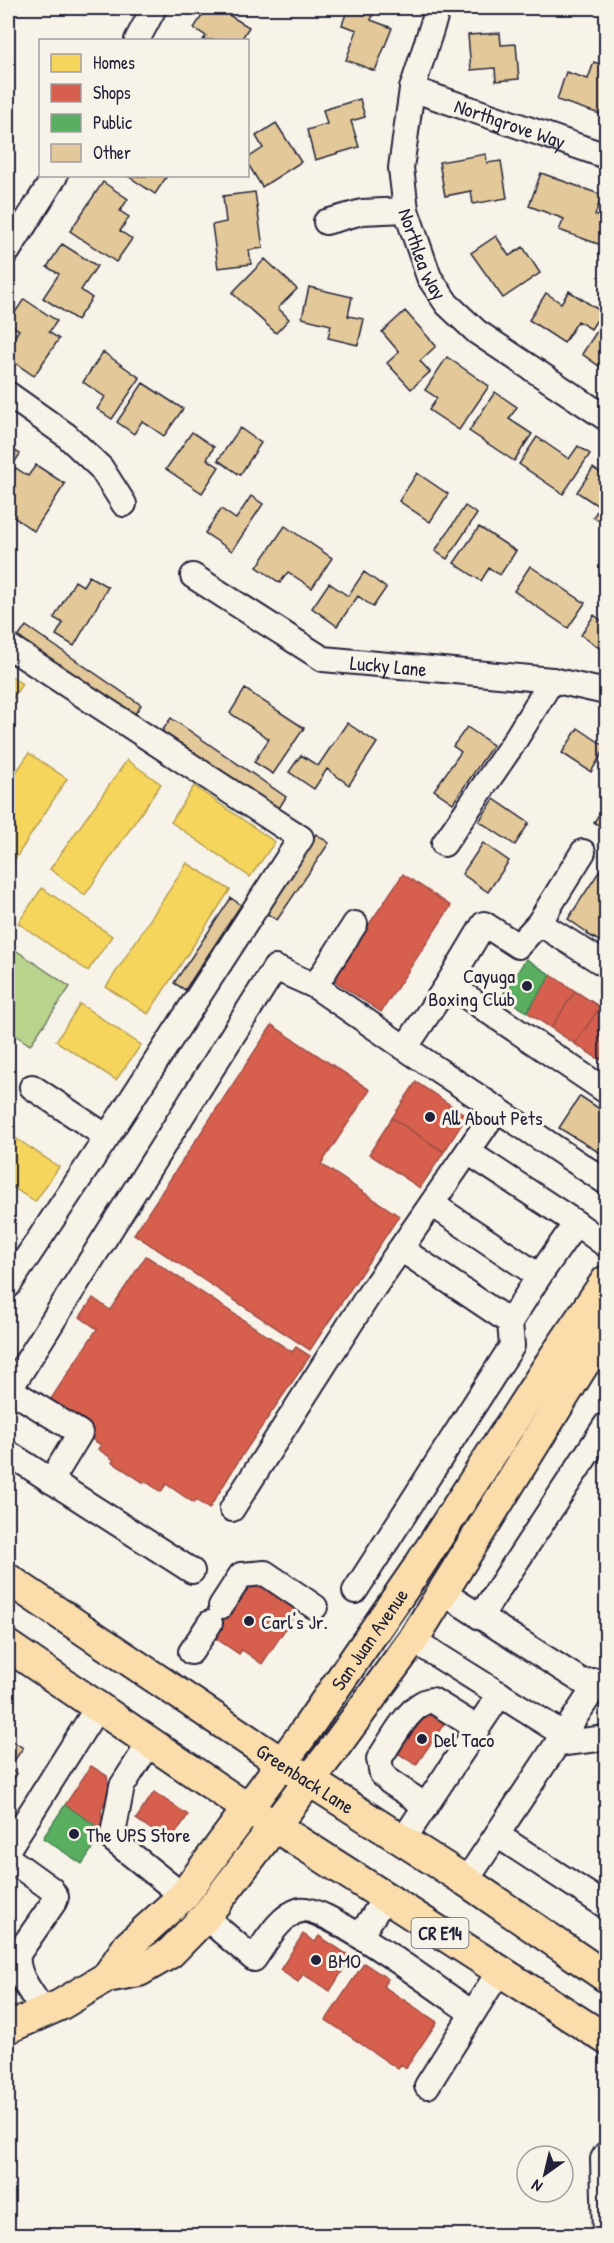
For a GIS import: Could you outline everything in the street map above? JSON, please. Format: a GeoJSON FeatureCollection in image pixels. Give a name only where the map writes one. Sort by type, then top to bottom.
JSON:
{"type":"FeatureCollection","features":[{"type":"Feature","properties":{"kind":"main road","name":"San Juan Avenue"},"geometry":{"type":"LineString","coordinates":[[107,1977],[128,1946],[183,1896],[282,1763],[417,1569],[606,1281]]}},
{"type":"Feature","properties":{"kind":"main road"},"geometry":{"type":"LineString","coordinates":[[580,1370],[576,1351],[606,1305]]}},
{"type":"Feature","properties":{"kind":"main road","name":"San Juan Avenue"},"geometry":{"type":"LineString","coordinates":[[8,2028],[44,2012],[107,1977],[139,1971],[170,1953],[205,1917],[309,1781],[412,1640],[606,1330]]}},
{"type":"Feature","properties":{"kind":"main road","name":"Greenback Lane"},"geometry":{"type":"LineString","coordinates":[[8,1579],[309,1781],[466,1881],[606,1977]]}},
{"type":"Feature","properties":{"kind":"main road","name":"CR E14"},"geometry":{"type":"LineString","coordinates":[[8,1646],[149,1744],[606,2039]]}},
{"type":"Feature","properties":{"kind":"street"},"geometry":{"type":"LineString","coordinates":[[137,39],[154,8]]}},
{"type":"Feature","properties":{"kind":"street","name":"Northlea Way"},"geometry":{"type":"LineString","coordinates":[[438,8],[412,89],[401,168],[406,210],[429,277],[447,304],[477,332],[606,418]]}},
{"type":"Feature","properties":{"kind":"street","name":"Northgrove Way"},"geometry":{"type":"LineString","coordinates":[[412,89],[606,156]]}},
{"type":"Feature","properties":{"kind":"street"},"geometry":{"type":"LineString","coordinates":[[8,251],[54,177]]}},
{"type":"Feature","properties":{"kind":"street"},"geometry":{"type":"LineString","coordinates":[[326,222],[362,212],[406,210]]}},
{"type":"Feature","properties":{"kind":"street"},"geometry":{"type":"LineString","coordinates":[[8,394],[66,435],[101,468],[124,504]]}},
{"type":"Feature","properties":{"kind":"street","name":"Lucky Lane"},"geometry":{"type":"LineString","coordinates":[[193,576],[323,659],[552,680],[606,692]]}},
{"type":"Feature","properties":{"kind":"street"},"geometry":{"type":"LineString","coordinates":[[8,646],[301,838],[8,1286]]}},
{"type":"Feature","properties":{"kind":"street"},"geometry":{"type":"LineString","coordinates":[[444,844],[512,745],[552,680]]}},
{"type":"Feature","properties":{"kind":"street"},"geometry":{"type":"LineString","coordinates":[[405,1048],[448,984],[484,924],[518,946],[539,923],[583,852]]}},
{"type":"Feature","properties":{"kind":"street"},"geometry":{"type":"LineString","coordinates":[[539,923],[606,965]]}},
{"type":"Feature","properties":{"kind":"street"},"geometry":{"type":"LineString","coordinates":[[315,986],[355,924]]}},
{"type":"Feature","properties":{"kind":"street"},"geometry":{"type":"LineString","coordinates":[[51,1481],[80,1433],[8,1391],[275,968],[315,986],[606,1182]]}},
{"type":"Feature","properties":{"kind":"street"},"geometry":{"type":"LineString","coordinates":[[448,984],[606,1091]]}},
{"type":"Feature","properties":{"kind":"street"},"geometry":{"type":"LineString","coordinates":[[32,1087],[107,1137]]}},
{"type":"Feature","properties":{"kind":"street"},"geometry":{"type":"LineString","coordinates":[[232,1509],[401,1249],[497,1109]]}},
{"type":"Feature","properties":{"kind":"street"},"geometry":{"type":"LineString","coordinates":[[468,1152],[606,1245]]}},
{"type":"Feature","properties":{"kind":"street"},"geometry":{"type":"LineString","coordinates":[[432,1204],[539,1276]]}},
{"type":"Feature","properties":{"kind":"street"},"geometry":{"type":"LineString","coordinates":[[355,1591],[512,1346],[510,1322],[576,1223]]}},
{"type":"Feature","properties":{"kind":"street"},"geometry":{"type":"LineString","coordinates":[[401,1249],[510,1322]]}},
{"type":"Feature","properties":{"kind":"street"},"geometry":{"type":"LineString","coordinates":[[480,1617],[606,1425]]}},
{"type":"Feature","properties":{"kind":"street"},"geometry":{"type":"LineString","coordinates":[[8,1453],[192,1571]]}},
{"type":"Feature","properties":{"kind":"street"},"geometry":{"type":"LineString","coordinates":[[191,1652],[241,1575],[265,1574],[315,1607]]}},
{"type":"Feature","properties":{"kind":"street"},"geometry":{"type":"LineString","coordinates":[[442,1592],[583,1682],[603,1680]]}},
{"type":"Feature","properties":{"kind":"street"},"geometry":{"type":"LineString","coordinates":[[412,1640],[500,1694],[560,1739],[606,1738]]}},
{"type":"Feature","properties":{"kind":"street"},"geometry":{"type":"LineString","coordinates":[[466,1881],[560,1739],[603,1680]]}},
{"type":"Feature","properties":{"kind":"street"},"geometry":{"type":"LineString","coordinates":[[404,1840],[500,1694]]}},
{"type":"Feature","properties":{"kind":"street"},"geometry":{"type":"LineString","coordinates":[[426,1806],[382,1774],[379,1759],[414,1708],[424,1701],[432,1700],[477,1728]]}},
{"type":"Feature","properties":{"kind":"street"},"geometry":{"type":"LineString","coordinates":[[8,1849],[97,1708]]}},
{"type":"Feature","properties":{"kind":"street"},"geometry":{"type":"LineString","coordinates":[[149,1744],[122,1786],[112,1839],[183,1896]]}},
{"type":"Feature","properties":{"kind":"street"},"geometry":{"type":"LineString","coordinates":[[497,1835],[606,1906]]}},
{"type":"Feature","properties":{"kind":"street"},"geometry":{"type":"LineString","coordinates":[[8,1858],[51,1889],[56,1897],[18,1954],[17,1962],[19,1972],[44,2012]]}},
{"type":"Feature","properties":{"kind":"street"},"geometry":{"type":"LineString","coordinates":[[360,1936],[385,1898]]}},
{"type":"Feature","properties":{"kind":"street"},"geometry":{"type":"LineString","coordinates":[[205,1917],[254,1959],[285,1917],[302,1909],[317,1912],[360,1936],[472,2013]]}},
{"type":"Feature","properties":{"kind":"street"},"geometry":{"type":"LineString","coordinates":[[426,2086],[500,1971]]}},
{"type":"Feature","properties":{"kind":"street"},"geometry":{"type":"LineString","coordinates":[[605,2235],[603,2159],[606,2154]]}},
{"type":"Feature","properties":{"kind":"green space"},"geometry":{"type":"Polygon","coordinates":[[[8,945],[70,987],[30,1045],[8,1030],[8,945]]]}},
{"type":"Feature","properties":{"kind":"building: Homes"},"geometry":{"type":"Polygon","coordinates":[[[8,674],[22,684],[8,706],[8,674]]]}},
{"type":"Feature","properties":{"kind":"building: Homes"},"geometry":{"type":"Polygon","coordinates":[[[29,753],[67,779],[8,870],[8,785],[29,753]]]}},
{"type":"Feature","properties":{"kind":"building: Homes"},"geometry":{"type":"Polygon","coordinates":[[[127,760],[161,784],[85,895],[50,869],[127,760]]]}},
{"type":"Feature","properties":{"kind":"building: Homes"},"geometry":{"type":"Polygon","coordinates":[[[194,786],[275,842],[250,877],[171,822],[194,786]]]}},
{"type":"Feature","properties":{"kind":"building: Homes"},"geometry":{"type":"Polygon","coordinates":[[[187,863],[230,890],[148,1014],[106,987],[187,863]]]}},
{"type":"Feature","properties":{"kind":"building: Homes"},"geometry":{"type":"Polygon","coordinates":[[[42,888],[112,936],[88,971],[18,923],[42,888]]]}},
{"type":"Feature","properties":{"kind":"building: Homes"},"geometry":{"type":"Polygon","coordinates":[[[80,1004],[141,1045],[116,1080],[56,1041],[80,1004]]]}},
{"type":"Feature","properties":{"kind":"building: Homes"},"geometry":{"type":"Polygon","coordinates":[[[8,1133],[59,1167],[35,1202],[8,1184],[8,1133]]]}},
{"type":"Feature","properties":{"kind":"building: Shops"},"geometry":{"type":"Polygon","coordinates":[[[403,874],[451,906],[381,1012],[332,979],[403,874]]]}},
{"type":"Feature","properties":{"kind":"building: Shops"},"geometry":{"type":"Polygon","coordinates":[[[551,975],[575,991],[551,1028],[527,1012],[551,975]]]}},
{"type":"Feature","properties":{"kind":"building: Shops"},"geometry":{"type":"Polygon","coordinates":[[[575,991],[600,1007],[575,1044],[551,1028],[575,991]]]}},
{"type":"Feature","properties":{"kind":"building: Shops"},"geometry":{"type":"Polygon","coordinates":[[[600,1007],[606,1012],[606,1050],[600,1060],[575,1044],[600,1007]]]}},
{"type":"Feature","properties":{"kind":"building: Shops"},"geometry":{"type":"Polygon","coordinates":[[[272,1025],[370,1090],[321,1164],[399,1216],[310,1350],[134,1234],[272,1025]]]}},
{"type":"Feature","properties":{"kind":"building: Shops","name":"All About Pets"},"geometry":{"type":"Polygon","coordinates":[[[416,1082],[467,1116],[444,1152],[392,1118],[416,1082]]]}},
{"type":"Feature","properties":{"kind":"building: Shops"},"geometry":{"type":"Polygon","coordinates":[[[392,1118],[444,1152],[420,1188],[369,1154],[392,1118]]]}},
{"type":"Feature","properties":{"kind":"building: Shops"},"geometry":{"type":"Polygon","coordinates":[[[146,1256],[292,1352],[296,1347],[310,1356],[239,1460],[209,1509],[196,1500],[194,1503],[166,1484],[161,1492],[145,1481],[144,1483],[112,1462],[114,1460],[98,1449],[101,1445],[45,1408],[97,1329],[80,1317],[93,1298],[110,1310],[146,1256]]]}},
{"type":"Feature","properties":{"kind":"building: Shops","name":"Carl's Jr."},"geometry":{"type":"Polygon","coordinates":[[[252,1579],[298,1610],[262,1664],[242,1650],[239,1654],[208,1633],[204,1619],[215,1602],[252,1579]]]}},
{"type":"Feature","properties":{"kind":"building: Shops"},"geometry":{"type":"Polygon","coordinates":[[[431,1706],[448,1718],[416,1765],[393,1750],[418,1713],[431,1706]]]}},
{"type":"Feature","properties":{"kind":"building: Shops"},"geometry":{"type":"Polygon","coordinates":[[[91,1766],[107,1776],[110,1794],[101,1809],[104,1831],[65,1805],[91,1766]]]}},
{"type":"Feature","properties":{"kind":"building: Shops"},"geometry":{"type":"Polygon","coordinates":[[[154,1792],[188,1815],[170,1842],[136,1819],[154,1792]]]}},
{"type":"Feature","properties":{"kind":"building: Shops"},"geometry":{"type":"Polygon","coordinates":[[[303,1934],[315,1942],[319,1936],[351,1957],[330,1991],[303,1974],[298,1982],[280,1970],[303,1934]]]}},
{"type":"Feature","properties":{"kind":"building: Shops"},"geometry":{"type":"Polygon","coordinates":[[[364,1963],[388,1979],[383,1986],[437,2022],[406,2068],[401,2064],[398,2069],[326,2020],[364,1963]]]}},
{"type":"Feature","properties":{"kind":"building: Public","name":"Cayuga Boxing Club"},"geometry":{"type":"Polygon","coordinates":[[[526,959],[551,975],[527,1012],[502,996],[526,959]]]}},
{"type":"Feature","properties":{"kind":"building: Public","name":"The UPS Store"},"geometry":{"type":"Polygon","coordinates":[[[65,1805],[104,1831],[82,1864],[43,1838],[65,1805]]]}},
{"type":"Feature","properties":{"kind":"building: Other"},"geometry":{"type":"Polygon","coordinates":[[[207,8],[217,8],[249,27],[242,39],[204,39],[206,36],[194,28],[207,8]]]}},
{"type":"Feature","properties":{"kind":"building: Other"},"geometry":{"type":"Polygon","coordinates":[[[348,8],[375,8],[371,20],[392,28],[375,71],[346,60],[357,30],[342,25],[348,8]]]}},
{"type":"Feature","properties":{"kind":"building: Other"},"geometry":{"type":"Polygon","coordinates":[[[500,33],[501,45],[516,44],[519,79],[496,81],[495,68],[471,70],[468,35],[500,33]]]}},
{"type":"Feature","properties":{"kind":"building: Other"},"geometry":{"type":"Polygon","coordinates":[[[594,62],[606,66],[606,116],[557,100],[566,72],[588,79],[594,62]]]}},
{"type":"Feature","properties":{"kind":"building: Other"},"geometry":{"type":"Polygon","coordinates":[[[360,99],[365,117],[351,121],[359,147],[315,160],[307,130],[327,124],[323,110],[360,99]]]}},
{"type":"Feature","properties":{"kind":"building: Other"},"geometry":{"type":"Polygon","coordinates":[[[276,123],[301,162],[262,187],[249,166],[249,157],[263,148],[256,136],[276,123]]]}},
{"type":"Feature","properties":{"kind":"building: Other"},"geometry":{"type":"Polygon","coordinates":[[[486,154],[487,163],[501,161],[507,198],[473,204],[471,191],[445,196],[439,162],[486,154]]]}},
{"type":"Feature","properties":{"kind":"building: Other"},"geometry":{"type":"Polygon","coordinates":[[[541,173],[602,195],[595,215],[606,219],[606,229],[601,245],[559,230],[564,219],[529,206],[541,173]]]}},
{"type":"Feature","properties":{"kind":"building: Other"},"geometry":{"type":"Polygon","coordinates":[[[130,177],[166,177],[155,194],[130,177]]]}},
{"type":"Feature","properties":{"kind":"building: Other"},"geometry":{"type":"Polygon","coordinates":[[[103,182],[128,199],[120,211],[129,217],[120,231],[132,239],[116,262],[70,231],[103,182]]]}},
{"type":"Feature","properties":{"kind":"building: Other"},"geometry":{"type":"Polygon","coordinates":[[[255,192],[263,248],[249,250],[251,264],[218,268],[212,225],[226,222],[223,196],[255,192]]]}},
{"type":"Feature","properties":{"kind":"building: Other"},"geometry":{"type":"Polygon","coordinates":[[[496,236],[509,256],[523,247],[540,273],[503,298],[471,253],[496,236]]]}},
{"type":"Feature","properties":{"kind":"building: Other"},"geometry":{"type":"Polygon","coordinates":[[[62,244],[97,266],[81,290],[92,298],[77,320],[43,298],[59,274],[47,267],[62,244]]]}},
{"type":"Feature","properties":{"kind":"building: Other"},"geometry":{"type":"Polygon","coordinates":[[[265,259],[297,289],[278,308],[289,319],[276,333],[232,293],[265,259]]]}},
{"type":"Feature","properties":{"kind":"building: Other"},"geometry":{"type":"Polygon","coordinates":[[[309,287],[352,297],[348,316],[364,319],[358,345],[328,338],[331,325],[302,318],[309,287]]]}},
{"type":"Feature","properties":{"kind":"building: Other"},"geometry":{"type":"Polygon","coordinates":[[[569,291],[602,312],[591,329],[578,321],[564,343],[529,320],[546,293],[561,303],[569,291]]]}},
{"type":"Feature","properties":{"kind":"building: Other"},"geometry":{"type":"Polygon","coordinates":[[[24,299],[57,321],[49,332],[59,339],[34,376],[8,358],[8,347],[19,330],[8,323],[24,299]]]}},
{"type":"Feature","properties":{"kind":"building: Other"},"geometry":{"type":"Polygon","coordinates":[[[405,311],[436,346],[420,361],[430,372],[411,389],[387,363],[399,352],[382,332],[405,311]]]}},
{"type":"Feature","properties":{"kind":"building: Other"},"geometry":{"type":"Polygon","coordinates":[[[599,328],[606,333],[606,371],[582,354],[599,328]]]}},
{"type":"Feature","properties":{"kind":"building: Other"},"geometry":{"type":"Polygon","coordinates":[[[103,352],[140,378],[112,419],[97,409],[105,397],[83,382],[103,352]]]}},
{"type":"Feature","properties":{"kind":"building: Other"},"geometry":{"type":"Polygon","coordinates":[[[447,357],[489,386],[459,430],[429,410],[437,398],[425,390],[447,357]]]}},
{"type":"Feature","properties":{"kind":"building: Other"},"geometry":{"type":"Polygon","coordinates":[[[143,383],[183,409],[164,436],[142,421],[134,434],[117,422],[143,383]]]}},
{"type":"Feature","properties":{"kind":"building: Other"},"geometry":{"type":"Polygon","coordinates":[[[495,392],[517,407],[509,419],[532,434],[514,461],[469,431],[495,392]]]}},
{"type":"Feature","properties":{"kind":"building: Other"},"geometry":{"type":"Polygon","coordinates":[[[240,428],[261,443],[240,475],[218,460],[240,428]]]}},
{"type":"Feature","properties":{"kind":"building: Other"},"geometry":{"type":"Polygon","coordinates":[[[192,432],[214,447],[207,459],[219,467],[202,493],[166,469],[192,432]]]}},
{"type":"Feature","properties":{"kind":"building: Other"},"geometry":{"type":"Polygon","coordinates":[[[537,437],[569,459],[578,446],[590,454],[563,494],[519,464],[537,437]]]}},
{"type":"Feature","properties":{"kind":"building: Other"},"geometry":{"type":"Polygon","coordinates":[[[8,446],[20,454],[8,472],[8,446]]]}},
{"type":"Feature","properties":{"kind":"building: Other"},"geometry":{"type":"Polygon","coordinates":[[[36,465],[65,484],[34,531],[8,513],[8,481],[16,468],[28,476],[36,465]]]}},
{"type":"Feature","properties":{"kind":"building: Other"},"geometry":{"type":"Polygon","coordinates":[[[593,468],[606,477],[606,525],[593,517],[600,507],[577,492],[593,468]]]}},
{"type":"Feature","properties":{"kind":"building: Other"},"geometry":{"type":"Polygon","coordinates":[[[417,473],[448,494],[430,522],[399,501],[417,473]]]}},
{"type":"Feature","properties":{"kind":"building: Other"},"geometry":{"type":"Polygon","coordinates":[[[251,496],[263,504],[232,551],[205,533],[221,509],[236,519],[251,496]]]}},
{"type":"Feature","properties":{"kind":"building: Other"},"geometry":{"type":"Polygon","coordinates":[[[465,506],[477,514],[447,559],[435,551],[465,506]]]}},
{"type":"Feature","properties":{"kind":"building: Other"},"geometry":{"type":"Polygon","coordinates":[[[285,526],[332,558],[312,588],[288,572],[280,583],[257,567],[285,526]]]}},
{"type":"Feature","properties":{"kind":"building: Other"},"geometry":{"type":"Polygon","coordinates":[[[479,527],[516,551],[500,575],[489,568],[481,581],[454,563],[479,527]]]}},
{"type":"Feature","properties":{"kind":"building: Other"},"geometry":{"type":"Polygon","coordinates":[[[530,566],[585,603],[568,628],[514,591],[530,566]]]}},
{"type":"Feature","properties":{"kind":"building: Other"},"geometry":{"type":"Polygon","coordinates":[[[364,572],[386,588],[373,607],[358,596],[337,626],[312,608],[329,583],[348,596],[364,572]]]}},
{"type":"Feature","properties":{"kind":"building: Other"},"geometry":{"type":"Polygon","coordinates":[[[89,576],[108,587],[74,646],[56,635],[63,623],[54,618],[75,581],[83,586],[89,576]]]}},
{"type":"Feature","properties":{"kind":"building: Other"},"geometry":{"type":"Polygon","coordinates":[[[594,615],[606,624],[605,652],[581,635],[594,615]]]}},
{"type":"Feature","properties":{"kind":"building: Other"},"geometry":{"type":"Polygon","coordinates":[[[26,626],[141,705],[133,717],[17,639],[26,626]]]}},
{"type":"Feature","properties":{"kind":"building: Other"},"geometry":{"type":"Polygon","coordinates":[[[245,689],[304,728],[273,774],[254,762],[269,739],[230,713],[245,689]]]}},
{"type":"Feature","properties":{"kind":"building: Other"},"geometry":{"type":"Polygon","coordinates":[[[171,718],[286,797],[278,810],[162,731],[171,718]]]}},
{"type":"Feature","properties":{"kind":"building: Other"},"geometry":{"type":"Polygon","coordinates":[[[347,723],[377,743],[349,785],[327,769],[314,789],[289,772],[301,755],[318,766],[347,723]]]}},
{"type":"Feature","properties":{"kind":"building: Other"},"geometry":{"type":"Polygon","coordinates":[[[467,727],[493,745],[453,803],[434,790],[461,752],[453,746],[467,727]]]}},
{"type":"Feature","properties":{"kind":"building: Other"},"geometry":{"type":"Polygon","coordinates":[[[578,728],[606,747],[591,772],[562,753],[578,728]]]}},
{"type":"Feature","properties":{"kind":"building: Other"},"geometry":{"type":"Polygon","coordinates":[[[494,799],[529,823],[515,845],[479,821],[494,799]]]}},
{"type":"Feature","properties":{"kind":"building: Other"},"geometry":{"type":"Polygon","coordinates":[[[606,804],[606,830],[594,822],[606,804]]]}},
{"type":"Feature","properties":{"kind":"building: Other"},"geometry":{"type":"Polygon","coordinates":[[[316,834],[329,843],[277,920],[264,912],[316,834]]]}},
{"type":"Feature","properties":{"kind":"building: Other"},"geometry":{"type":"Polygon","coordinates":[[[483,843],[509,861],[488,892],[462,874],[483,843]]]}},
{"type":"Feature","properties":{"kind":"building: Other"},"geometry":{"type":"Polygon","coordinates":[[[606,861],[606,945],[568,919],[606,861]]]}},
{"type":"Feature","properties":{"kind":"building: Other"},"geometry":{"type":"Polygon","coordinates":[[[231,898],[241,905],[185,990],[174,983],[231,898]]]}},
{"type":"Feature","properties":{"kind":"building: Other"},"geometry":{"type":"Polygon","coordinates":[[[580,1096],[606,1113],[606,1143],[600,1153],[559,1128],[580,1096]]]}},
{"type":"Feature","properties":{"kind":"building: Other"},"geometry":{"type":"Polygon","coordinates":[[[8,1738],[23,1748],[9,1768],[17,1774],[8,1787],[8,1738]]]}},
{"type":"Feature","properties":{"kind":"place","name":"Cayuga Boxing Club"},"geometry":{"type":"Point","coordinates":[527,986]}},
{"type":"Feature","properties":{"kind":"place","name":"All About Pets"},"geometry":{"type":"Point","coordinates":[430,1117]}},
{"type":"Feature","properties":{"kind":"place","name":"Carl's Jr."},"geometry":{"type":"Point","coordinates":[249,1621]}},
{"type":"Feature","properties":{"kind":"place","name":"Del Taco"},"geometry":{"type":"Point","coordinates":[422,1739]}},
{"type":"Feature","properties":{"kind":"place","name":"The UPS Store"},"geometry":{"type":"Point","coordinates":[74,1834]}},
{"type":"Feature","properties":{"kind":"place","name":"BMO"},"geometry":{"type":"Point","coordinates":[316,1960]}}]}
